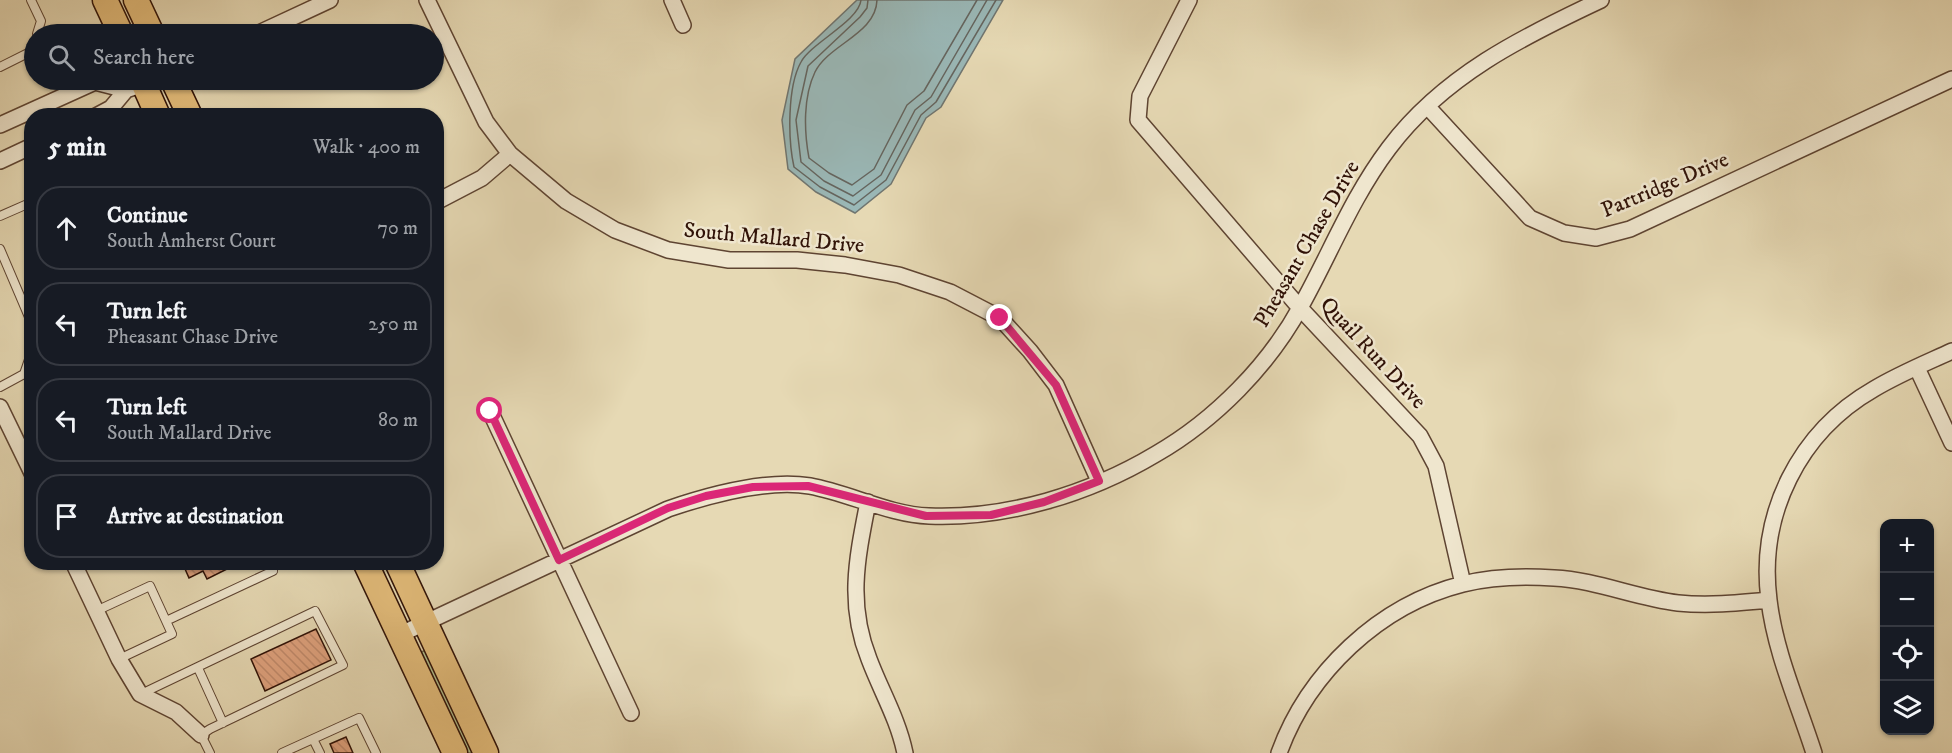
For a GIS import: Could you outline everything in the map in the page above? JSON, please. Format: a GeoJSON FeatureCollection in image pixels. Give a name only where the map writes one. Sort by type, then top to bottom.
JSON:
{"type":"FeatureCollection","features":[{"type":"Feature","properties":{"kind":"main road"},"geometry":{"type":"LineString","coordinates":[[105,0],[116,24]]}},
{"type":"Feature","properties":{"kind":"main road"},"geometry":{"type":"LineString","coordinates":[[136,0],[147,24]]}},
{"type":"Feature","properties":{"kind":"main road"},"geometry":{"type":"LineString","coordinates":[[145,90],[154,108]]}},
{"type":"Feature","properties":{"kind":"main road"},"geometry":{"type":"LineString","coordinates":[[178,90],[186,108]]}},
{"type":"Feature","properties":{"kind":"main road"},"geometry":{"type":"LineString","coordinates":[[369,570],[454,753]]}},
{"type":"Feature","properties":{"kind":"main road"},"geometry":{"type":"LineString","coordinates":[[401,570],[486,753]]}},
{"type":"Feature","properties":{"kind":"street"},"geometry":{"type":"LineString","coordinates":[[278,24],[330,0]]}},
{"type":"Feature","properties":{"kind":"street","name":"South Mallard Drive"},"geometry":{"type":"LineString","coordinates":[[427,0],[439,24]]}},
{"type":"Feature","properties":{"kind":"street"},"geometry":{"type":"LineString","coordinates":[[672,0],[684,25]]}},
{"type":"Feature","properties":{"kind":"street","name":"Quail Run Drive"},"geometry":{"type":"LineString","coordinates":[[1189,0],[1140,96],[1138,120],[1300,308],[1420,436],[1436,466],[1463,584]]}},
{"type":"Feature","properties":{"kind":"street","name":"Pheasant Chase Drive"},"geometry":{"type":"LineString","coordinates":[[399,635],[668,508],[715,494],[753,487],[808,486],[926,516],[991,515],[1044,502],[1099,481],[1155,455],[1197,426],[1234,393],[1270,353],[1300,308],[1358,191],[1391,146],[1427,106],[1480,62],[1535,31],[1601,0]]}},
{"type":"Feature","properties":{"kind":"street","name":"South Mallard Drive"},"geometry":{"type":"LineString","coordinates":[[444,35],[486,122],[510,154],[566,201],[615,230],[668,250],[729,260],[797,260],[845,265],[899,275],[950,292],[1000,318],[1056,385],[1099,481]]}},
{"type":"Feature","properties":{"kind":"street","name":"Partridge Drive"},"geometry":{"type":"LineString","coordinates":[[1427,106],[1530,218],[1564,233],[1596,238],[1630,229],[1952,79]]}},
{"type":"Feature","properties":{"kind":"street"},"geometry":{"type":"LineString","coordinates":[[38,108],[77,90]]}},
{"type":"Feature","properties":{"kind":"street"},"geometry":{"type":"LineString","coordinates":[[111,108],[133,90]]}},
{"type":"Feature","properties":{"kind":"street"},"geometry":{"type":"LineString","coordinates":[[0,125],[24,114]]}},
{"type":"Feature","properties":{"kind":"street"},"geometry":{"type":"LineString","coordinates":[[0,161],[24,150]]}},
{"type":"Feature","properties":{"kind":"street"},"geometry":{"type":"LineString","coordinates":[[444,198],[482,178],[510,154]]}},
{"type":"Feature","properties":{"kind":"street"},"geometry":{"type":"LineString","coordinates":[[1814,753],[1775,632],[1769,600],[1767,566],[1770,535],[1779,499],[1794,466],[1815,436],[1841,411],[1873,389],[1952,351]]}},
{"type":"Feature","properties":{"kind":"street"},"geometry":{"type":"LineString","coordinates":[[1917,368],[1952,443]]}},
{"type":"Feature","properties":{"kind":"street"},"geometry":{"type":"LineString","coordinates":[[0,407],[24,457]]}},
{"type":"Feature","properties":{"kind":"street"},"geometry":{"type":"LineString","coordinates":[[490,411],[631,714]]}},
{"type":"Feature","properties":{"kind":"street"},"geometry":{"type":"LineString","coordinates":[[868,502],[855,569],[859,630],[869,659],[900,726],[905,753]]}},
{"type":"Feature","properties":{"kind":"street"},"geometry":{"type":"LineString","coordinates":[[77,570],[119,659],[140,694],[176,711],[201,735]]}},
{"type":"Feature","properties":{"kind":"street"},"geometry":{"type":"LineString","coordinates":[[1280,753],[1305,700],[1336,660],[1361,638],[1396,613],[1463,584],[1514,578],[1554,578],[1598,584],[1676,603],[1713,605],[1769,600]]}},
{"type":"Feature","properties":{"kind":"lane"},"geometry":{"type":"LineString","coordinates":[[31,0],[41,21],[40,24]]}},
{"type":"Feature","properties":{"kind":"lane"},"geometry":{"type":"LineString","coordinates":[[0,67],[24,55]]}},
{"type":"Feature","properties":{"kind":"lane"},"geometry":{"type":"LineString","coordinates":[[0,216],[24,206]]}},
{"type":"Feature","properties":{"kind":"lane"},"geometry":{"type":"LineString","coordinates":[[1,254],[24,304]]}},
{"type":"Feature","properties":{"kind":"lane"},"geometry":{"type":"LineString","coordinates":[[0,387],[24,374]]}},
{"type":"Feature","properties":{"kind":"lane"},"geometry":{"type":"LineString","coordinates":[[166,621],[273,571]]}},
{"type":"Feature","properties":{"kind":"lane"},"geometry":{"type":"LineString","coordinates":[[96,611],[150,586],[172,634],[119,659]]}},
{"type":"Feature","properties":{"kind":"lane"},"geometry":{"type":"LineString","coordinates":[[140,694],[315,611],[343,666],[201,735],[210,753]]}},
{"type":"Feature","properties":{"kind":"lane"},"geometry":{"type":"LineString","coordinates":[[198,668],[223,723]]}},
{"type":"Feature","properties":{"kind":"lane"},"geometry":{"type":"LineString","coordinates":[[282,753],[359,718],[376,753]]}},
{"type":"Feature","properties":{"kind":"lane"},"geometry":{"type":"LineString","coordinates":[[313,739],[320,753]]}},
{"type":"Feature","properties":{"kind":"green space"},"geometry":{"type":"Polygon","coordinates":[[[427,650],[474,753],[466,753],[422,660],[421,652],[427,650]]]}},
{"type":"Feature","properties":{"kind":"water"},"geometry":{"type":"Polygon","coordinates":[[[857,0],[1003,0],[941,107],[926,118],[891,184],[855,213],[816,192],[788,169],[782,120],[795,59],[857,0]]]}},
{"type":"Feature","properties":{"kind":"building"},"geometry":{"type":"Polygon","coordinates":[[[186,570],[225,570],[207,579],[203,571],[189,578],[186,570]]]}},
{"type":"Feature","properties":{"kind":"building"},"geometry":{"type":"Polygon","coordinates":[[[316,629],[331,660],[265,691],[251,659],[316,629]]]}},
{"type":"Feature","properties":{"kind":"building"},"geometry":{"type":"Polygon","coordinates":[[[346,737],[353,753],[334,753],[330,744],[346,737]]]}},
{"type":"Feature","properties":{"kind":"route"},"geometry":{"type":"LineString","coordinates":[[490,411],[559,560],[668,508],[706,496],[753,487],[808,486],[926,516],[991,515],[1044,502],[1099,481],[1056,385],[1030,351],[1000,318]]}}]}
